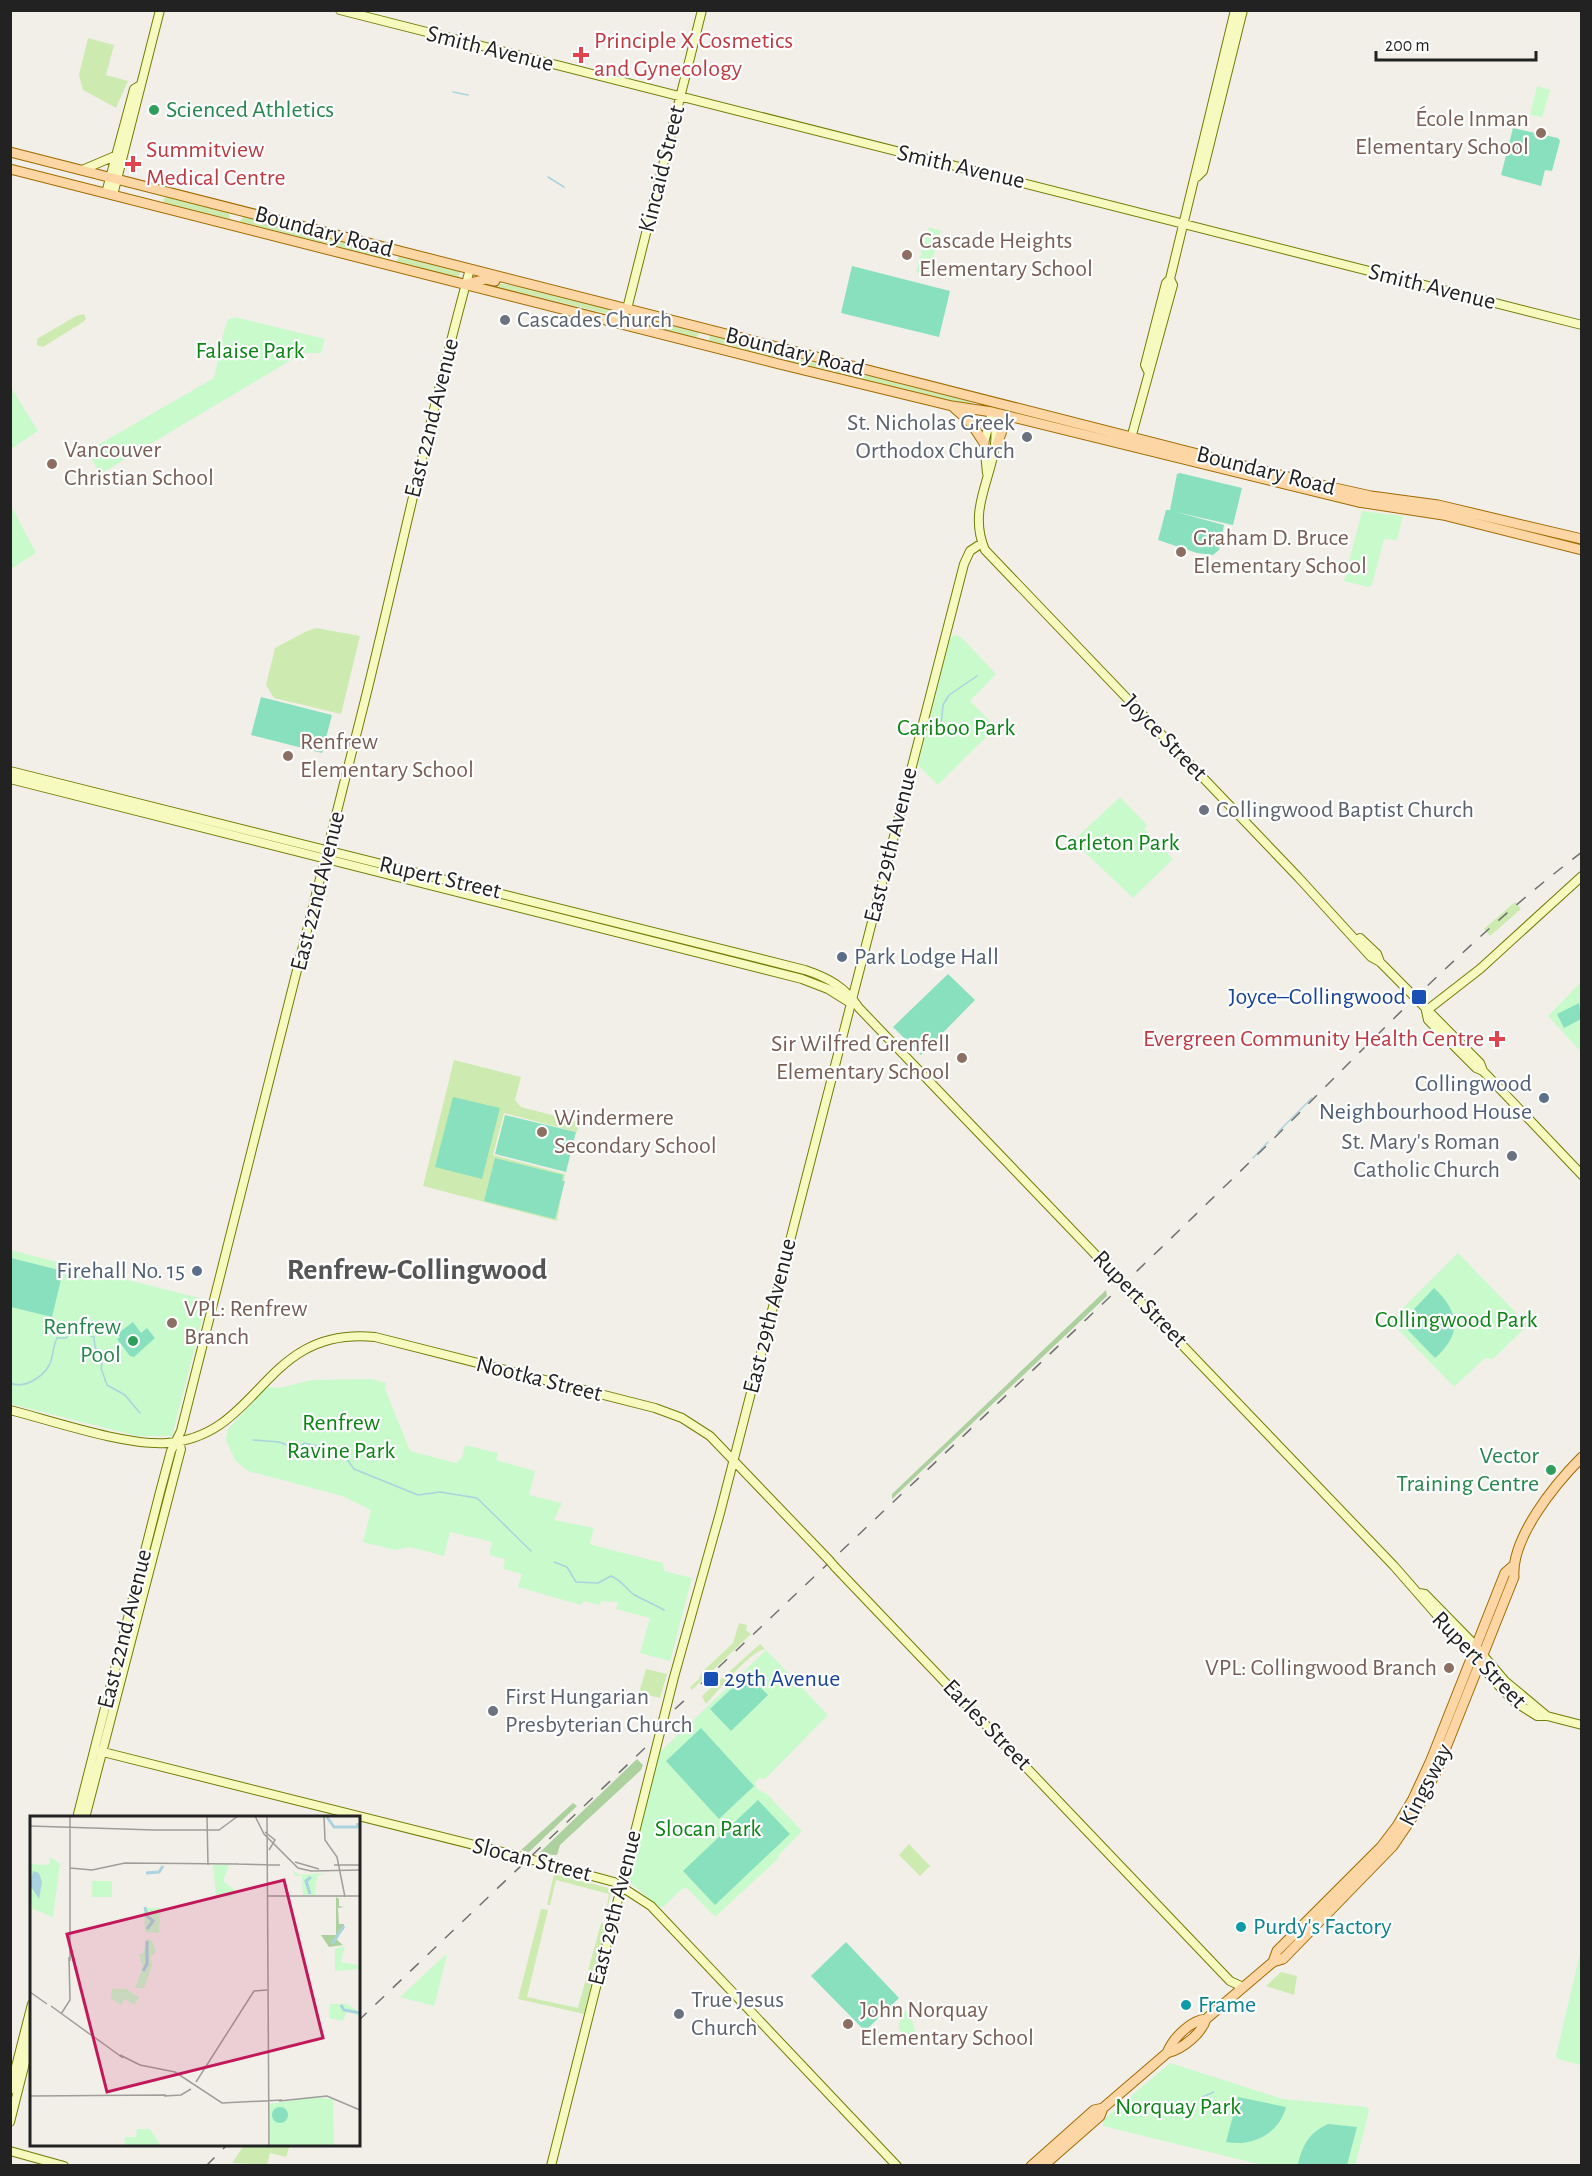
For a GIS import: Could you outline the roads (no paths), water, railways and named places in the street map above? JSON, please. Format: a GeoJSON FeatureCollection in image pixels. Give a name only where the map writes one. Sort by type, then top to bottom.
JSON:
{"type":"FeatureCollection","features":[{"type":"Feature","properties":{"kind":"main road","name":"Boundary Road"},"geometry":{"type":"LineString","coordinates":[[10,152],[1002,404],[1358,502],[1436,513],[1581,550]]}},
{"type":"Feature","properties":{"kind":"main road","name":"Boundary Road"},"geometry":{"type":"LineString","coordinates":[[10,169],[952,406],[992,412],[1130,441],[1327,486],[1438,505],[1581,539]]}},
{"type":"Feature","properties":{"kind":"main road"},"geometry":{"type":"LineString","coordinates":[[466,284],[486,279],[516,286],[530,285]]}},
{"type":"Feature","properties":{"kind":"main road"},"geometry":{"type":"LineString","coordinates":[[982,400],[992,412],[1002,404]]}},
{"type":"Feature","properties":{"kind":"main road"},"geometry":{"type":"LineString","coordinates":[[952,406],[971,423],[984,442]]}},
{"type":"Feature","properties":{"kind":"main road"},"geometry":{"type":"LineString","coordinates":[[997,445],[1007,416]]}},
{"type":"Feature","properties":{"kind":"main road"},"geometry":{"type":"LineString","coordinates":[[1358,502],[1387,498]]}},
{"type":"Feature","properties":{"kind":"main road","name":"Kingsway"},"geometry":{"type":"LineString","coordinates":[[1273,1962],[1277,1952],[1367,1861],[1397,1826],[1431,1760],[1505,1573],[1513,1566],[1544,1502],[1581,1457]]}},
{"type":"Feature","properties":{"kind":"main road","name":"Kingsway"},"geometry":{"type":"LineString","coordinates":[[1031,2166],[1094,2110],[1102,2108],[1167,2053],[1176,2050],[1204,2028],[1206,2019],[1273,1962],[1283,1959],[1374,1867],[1404,1831],[1434,1777],[1514,1577],[1513,1566]]}},
{"type":"Feature","properties":{"kind":"main road","name":"Kingsway"},"geometry":{"type":"LineString","coordinates":[[1043,2166],[1100,2116],[1102,2108]]}},
{"type":"Feature","properties":{"kind":"street"},"geometry":{"type":"LineString","coordinates":[[109,194],[141,91],[139,86],[160,10]]}},
{"type":"Feature","properties":{"kind":"street","name":"Smith Avenue"},"geometry":{"type":"LineString","coordinates":[[340,10],[1581,325]]}},
{"type":"Feature","properties":{"kind":"street","name":"Kincaid Street"},"geometry":{"type":"LineString","coordinates":[[627,309],[702,10]]}},
{"type":"Feature","properties":{"kind":"street"},"geometry":{"type":"LineString","coordinates":[[1130,441],[1148,371],[1145,365],[1197,177],[1196,169],[1235,10]]}},
{"type":"Feature","properties":{"kind":"street"},"geometry":{"type":"LineString","coordinates":[[1197,177],[1203,171],[1243,10]]}},
{"type":"Feature","properties":{"kind":"street"},"geometry":{"type":"LineString","coordinates":[[113,178],[116,156],[134,89],[139,86]]}},
{"type":"Feature","properties":{"kind":"street"},"geometry":{"type":"LineString","coordinates":[[82,170],[116,156]]}},
{"type":"Feature","properties":{"kind":"street","name":"East 22nd Avenue"},"geometry":{"type":"LineString","coordinates":[[85,1816],[98,1751],[171,1451],[178,1441],[327,853],[428,429],[470,269]]}},
{"type":"Feature","properties":{"kind":"street"},"geometry":{"type":"LineString","coordinates":[[615,306],[625,301],[630,293]]}},
{"type":"Feature","properties":{"kind":"street"},"geometry":{"type":"LineString","coordinates":[[603,319],[616,319],[627,309]]}},
{"type":"Feature","properties":{"kind":"street"},"geometry":{"type":"LineString","coordinates":[[987,473],[984,442],[992,412]]}},
{"type":"Feature","properties":{"kind":"street"},"geometry":{"type":"LineString","coordinates":[[982,543],[977,525],[978,512],[987,473],[997,445],[992,412]]}},
{"type":"Feature","properties":{"kind":"street","name":"Joyce Street"},"geometry":{"type":"LineString","coordinates":[[982,543],[1005,572],[1350,931],[1377,954],[1380,962],[1426,1011],[1428,1020],[1476,1068],[1483,1071],[1581,1175]]}},
{"type":"Feature","properties":{"kind":"street","name":"East 29th Avenue"},"geometry":{"type":"LineString","coordinates":[[551,2166],[621,1885],[853,1002],[964,564],[970,551],[982,543]]}},
{"type":"Feature","properties":{"kind":"street","name":"Rupert Street"},"geometry":{"type":"LineString","coordinates":[[10,771],[327,853]]}},
{"type":"Feature","properties":{"kind":"street","name":"Rupert Street"},"geometry":{"type":"LineString","coordinates":[[10,779],[327,853],[805,970],[832,980],[1091,1247],[1419,1593],[1421,1600],[1518,1694],[1547,1716],[1581,1725]]}},
{"type":"Feature","properties":{"kind":"street"},"geometry":{"type":"LineString","coordinates":[[1426,1011],[1480,969],[1581,876]]}},
{"type":"Feature","properties":{"kind":"street","name":"Nootka Street"},"geometry":{"type":"LineString","coordinates":[[10,1410],[141,1442],[178,1441],[193,1438],[220,1425],[240,1409],[286,1361],[304,1349],[329,1339],[360,1336],[387,1340],[660,1410],[694,1424],[733,1460]]}},
{"type":"Feature","properties":{"kind":"street","name":"Earles Street"},"geometry":{"type":"LineString","coordinates":[[733,1460],[1232,1983],[1244,1987]]}},
{"type":"Feature","properties":{"kind":"street","name":"East 22nd Avenue"},"geometry":{"type":"LineString","coordinates":[[78,1816],[98,1751]]}},
{"type":"Feature","properties":{"kind":"street","name":"Slocan Street"},"geometry":{"type":"LineString","coordinates":[[98,1751],[358,1816]]}},
{"type":"Feature","properties":{"kind":"street","name":"Slocan Street"},"geometry":{"type":"LineString","coordinates":[[360,1816],[522,1857],[621,1885],[657,1912],[897,2166]]}},
{"type":"Feature","properties":{"kind":"street"},"geometry":{"type":"LineString","coordinates":[[10,2090],[30,2012]]}},
{"type":"Feature","properties":{"kind":"street"},"geometry":{"type":"LineString","coordinates":[[10,2122],[30,2043]]}},
{"type":"Feature","properties":{"kind":"street"},"geometry":{"type":"LineString","coordinates":[[10,2151],[64,2166]]}},
{"type":"Feature","properties":{"kind":"waterway"},"geometry":{"type":"LineString","coordinates":[[453,92],[468,95]]}},
{"type":"Feature","properties":{"kind":"waterway"},"geometry":{"type":"LineString","coordinates":[[548,177],[564,187]]}},
{"type":"Feature","properties":{"kind":"waterway"},"geometry":{"type":"LineString","coordinates":[[941,726],[943,705],[949,695],[977,676]]}},
{"type":"Feature","properties":{"kind":"waterway"},"geometry":{"type":"LineString","coordinates":[[1278,1132],[1312,1098]]}},
{"type":"Feature","properties":{"kind":"waterway"},"geometry":{"type":"LineString","coordinates":[[1253,1158],[1268,1142]]}},
{"type":"Feature","properties":{"kind":"waterway"},"geometry":{"type":"LineString","coordinates":[[10,1383],[23,1384],[42,1375],[50,1363],[57,1338],[66,1338],[74,1331],[94,1337],[95,1347],[103,1359],[101,1368],[107,1385],[125,1395],[140,1413]]}},
{"type":"Feature","properties":{"kind":"waterway"},"geometry":{"type":"LineString","coordinates":[[253,1440],[279,1442],[298,1449],[304,1443],[341,1451],[354,1469],[418,1495],[440,1492],[477,1498],[531,1551]]}},
{"type":"Feature","properties":{"kind":"waterway"},"geometry":{"type":"LineString","coordinates":[[554,1562],[567,1567],[576,1582],[598,1583],[611,1576],[633,1594],[664,1610]]}},
{"type":"Feature","properties":{"kind":"waterway"},"geometry":{"type":"LineString","coordinates":[[1200,2098],[1214,2092]]}},
{"type":"Feature","properties":{"kind":"railway"},"geometry":{"type":"LineString","coordinates":[[701,1684],[1027,1376],[1266,1146],[1441,973],[1487,931],[1582,852]]}},
{"type":"Feature","properties":{"kind":"railway"},"geometry":{"type":"LineString","coordinates":[[675,1709],[688,1697]]}},
{"type":"Feature","properties":{"kind":"railway"},"geometry":{"type":"LineString","coordinates":[[360,2019],[646,1747]]}},
{"type":"Feature","properties":{"kind":"railway"},"geometry":{"type":"LineString","coordinates":[[206,2166],[226,2146]]}},
{"type":"Feature","properties":{"kind":"place","name":"Principle X Cosmetics and Gynecology"},"geometry":{"type":"Point","coordinates":[581,55]}},
{"type":"Feature","properties":{"kind":"place","name":"Scienced Athletics"},"geometry":{"type":"Point","coordinates":[154,110]}},
{"type":"Feature","properties":{"kind":"place","name":"École Inman Elementary School"},"geometry":{"type":"Point","coordinates":[1541,133]}},
{"type":"Feature","properties":{"kind":"place","name":"Summitview Medical Centre"},"geometry":{"type":"Point","coordinates":[133,164]}},
{"type":"Feature","properties":{"kind":"place","name":"Cascade Heights Elementary School"},"geometry":{"type":"Point","coordinates":[907,255]}},
{"type":"Feature","properties":{"kind":"place","name":"Cascades Church"},"geometry":{"type":"Point","coordinates":[505,320]}},
{"type":"Feature","properties":{"kind":"place","name":"St. Nicholas Greek Orthodox Church"},"geometry":{"type":"Point","coordinates":[1027,437]}},
{"type":"Feature","properties":{"kind":"place","name":"Vancouver Christian School"},"geometry":{"type":"Point","coordinates":[52,464]}},
{"type":"Feature","properties":{"kind":"place","name":"Graham D. Bruce Elementary School"},"geometry":{"type":"Point","coordinates":[1181,552]}},
{"type":"Feature","properties":{"kind":"place","name":"Renfrew Elementary School"},"geometry":{"type":"Point","coordinates":[288,756]}},
{"type":"Feature","properties":{"kind":"place","name":"Collingwood Baptist Church"},"geometry":{"type":"Point","coordinates":[1204,810]}},
{"type":"Feature","properties":{"kind":"place","name":"Park Lodge Hall"},"geometry":{"type":"Point","coordinates":[842,957]}},
{"type":"Feature","properties":{"kind":"place","name":"Joyce–Collingwood"},"geometry":{"type":"Point","coordinates":[1419,997]}},
{"type":"Feature","properties":{"kind":"place","name":"Evergreen Community Health Centre"},"geometry":{"type":"Point","coordinates":[1497,1039]}},
{"type":"Feature","properties":{"kind":"place","name":"Sir Wilfred Grenfell Elementary School"},"geometry":{"type":"Point","coordinates":[962,1058]}},
{"type":"Feature","properties":{"kind":"place","name":"Collingwood Neighbourhood House"},"geometry":{"type":"Point","coordinates":[1544,1098]}},
{"type":"Feature","properties":{"kind":"place","name":"Windermere Secondary School"},"geometry":{"type":"Point","coordinates":[542,1132]}},
{"type":"Feature","properties":{"kind":"place","name":"St. Mary's Roman Catholic Church"},"geometry":{"type":"Point","coordinates":[1512,1156]}},
{"type":"Feature","properties":{"kind":"place","name":"Firehall No. 15"},"geometry":{"type":"Point","coordinates":[197,1271]}},
{"type":"Feature","properties":{"kind":"place","name":"VPL: Renfrew Branch"},"geometry":{"type":"Point","coordinates":[172,1323]}},
{"type":"Feature","properties":{"kind":"place","name":"Renfrew Pool"},"geometry":{"type":"Point","coordinates":[133,1341]}},
{"type":"Feature","properties":{"kind":"place","name":"Vector Training Centre"},"geometry":{"type":"Point","coordinates":[1551,1470]}},
{"type":"Feature","properties":{"kind":"place","name":"VPL: Collingwood Branch"},"geometry":{"type":"Point","coordinates":[1449,1668]}},
{"type":"Feature","properties":{"kind":"place","name":"29th Avenue"},"geometry":{"type":"Point","coordinates":[711,1679]}},
{"type":"Feature","properties":{"kind":"place","name":"First Hungarian Presbyterian Church"},"geometry":{"type":"Point","coordinates":[493,1711]}},
{"type":"Feature","properties":{"kind":"place","name":"Purdy's Factory"},"geometry":{"type":"Point","coordinates":[1241,1927]}},
{"type":"Feature","properties":{"kind":"place","name":"Frame"},"geometry":{"type":"Point","coordinates":[1186,2005]}},
{"type":"Feature","properties":{"kind":"place","name":"True Jesus Church"},"geometry":{"type":"Point","coordinates":[679,2014]}},
{"type":"Feature","properties":{"kind":"place","name":"John Norquay Elementary School"},"geometry":{"type":"Point","coordinates":[848,2024]}},
{"type":"Feature","properties":{"kind":"district","name":"Renfrew-Collingwood"},"geometry":{"type":"Point","coordinates":[417,1270]}},
{"type":"Feature","properties":{"kind":"park label","name":"Falaise Park"},"geometry":{"type":"Point","coordinates":[250,351]}},
{"type":"Feature","properties":{"kind":"park label","name":"Cariboo Park"},"geometry":{"type":"Point","coordinates":[956,728]}},
{"type":"Feature","properties":{"kind":"park label","name":"Carleton Park"},"geometry":{"type":"Point","coordinates":[1117,843]}},
{"type":"Feature","properties":{"kind":"park label","name":"Collingwood Park"},"geometry":{"type":"Point","coordinates":[1456,1320]}},
{"type":"Feature","properties":{"kind":"park label","name":"Renfrew Ravine Park"},"geometry":{"type":"Point","coordinates":[341,1437]}},
{"type":"Feature","properties":{"kind":"park label","name":"Slocan Park"},"geometry":{"type":"Point","coordinates":[708,1829]}},
{"type":"Feature","properties":{"kind":"park label","name":"Norquay Park"},"geometry":{"type":"Point","coordinates":[1178,2107]}}]}
